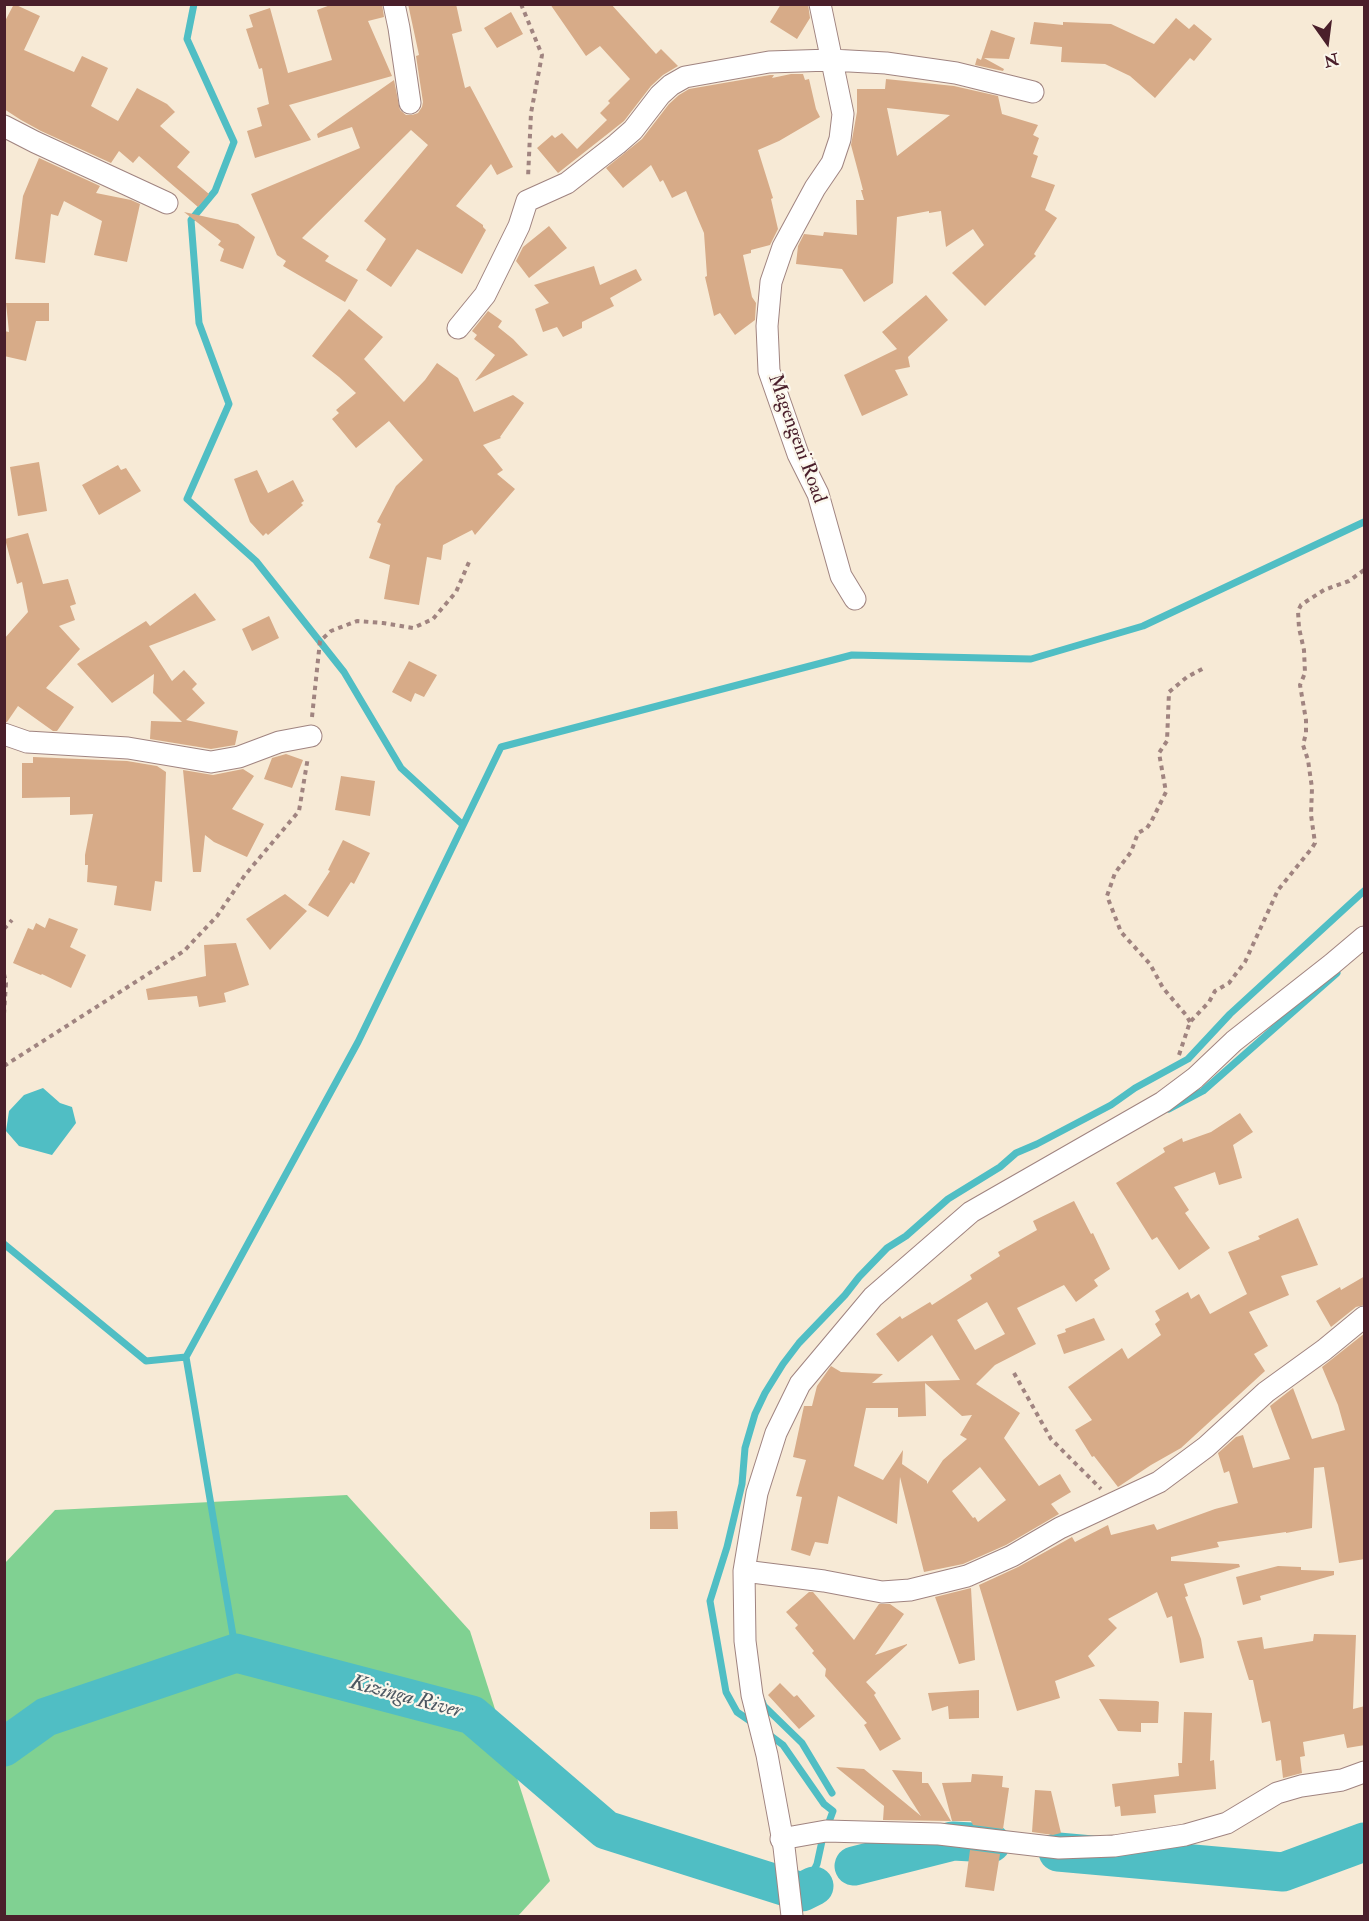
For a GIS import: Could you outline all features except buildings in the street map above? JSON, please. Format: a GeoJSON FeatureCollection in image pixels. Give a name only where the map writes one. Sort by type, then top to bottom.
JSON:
{"type":"FeatureCollection","features":[{"type":"Feature","properties":{"kind":"street"},"geometry":{"type":"LineString","coordinates":[[394,4],[410,103]]}},
{"type":"Feature","properties":{"kind":"street","name":"Magengeni Road"},"geometry":{"type":"LineString","coordinates":[[820,4],[843,114],[840,139],[832,163],[783,247],[771,282],[767,337],[769,371],[781,408],[798,454],[818,494],[841,576],[855,599]]}},
{"type":"Feature","properties":{"kind":"street"},"geometry":{"type":"LineString","coordinates":[[458,328],[484,295],[519,226],[527,201],[567,183],[608,151],[633,130],[660,95],[685,77],[769,62],[831,60],[885,63],[956,73],[1033,92]]}},
{"type":"Feature","properties":{"kind":"street"},"geometry":{"type":"LineString","coordinates":[[4,126],[167,203]]}},
{"type":"Feature","properties":{"kind":"street"},"geometry":{"type":"LineString","coordinates":[[4,734],[27,742],[128,748],[211,762],[239,757],[279,742],[311,736]]}},
{"type":"Feature","properties":{"kind":"street"},"geometry":{"type":"LineString","coordinates":[[792,1917],[783,1843],[767,1755],[752,1695],[745,1641],[744,1571],[757,1492],[776,1433],[800,1384],[873,1297],[971,1212],[1163,1102],[1195,1078],[1234,1041],[1365,937]]}},
{"type":"Feature","properties":{"kind":"street"},"geometry":{"type":"LineString","coordinates":[[744,1571],[824,1581],[882,1592],[910,1590],[966,1576],[1012,1556],[1060,1528],[1159,1482],[1206,1447],[1266,1392],[1365,1317]]}},
{"type":"Feature","properties":{"kind":"street"},"geometry":{"type":"LineString","coordinates":[[783,1843],[826,1831],[939,1834],[1059,1848],[1114,1846],[1185,1835],[1227,1823],[1277,1793],[1301,1786],[1342,1780],[1365,1772]]}},
{"type":"Feature","properties":{"kind":"path"},"geometry":{"type":"LineString","coordinates":[[521,4],[542,54],[531,113],[527,201]]}},
{"type":"Feature","properties":{"kind":"path"},"geometry":{"type":"LineString","coordinates":[[4,1066],[184,951],[217,916],[245,875],[299,811],[311,736],[320,641],[331,630],[357,621],[412,628],[433,619],[456,592],[469,562]]}},
{"type":"Feature","properties":{"kind":"path"},"geometry":{"type":"LineString","coordinates":[[1179,1054],[1190,1022],[1215,992],[1229,983],[1245,962],[1278,890],[1315,843],[1311,815],[1312,788],[1308,758],[1303,747],[1306,720],[1300,685],[1305,671],[1298,611],[1301,604],[1324,590],[1349,581],[1365,570]]}},
{"type":"Feature","properties":{"kind":"path"},"geometry":{"type":"LineString","coordinates":[[1190,1022],[1163,988],[1150,964],[1121,932],[1107,896],[1115,873],[1131,852],[1138,833],[1152,822],[1166,792],[1159,753],[1167,741],[1169,692],[1186,677],[1204,668]]}},
{"type":"Feature","properties":{"kind":"path"},"geometry":{"type":"LineString","coordinates":[[4,929],[12,920]]}},
{"type":"Feature","properties":{"kind":"path"},"geometry":{"type":"LineString","coordinates":[[4,974],[6,983],[4,1014]]}},
{"type":"Feature","properties":{"kind":"path"},"geometry":{"type":"LineString","coordinates":[[1014,1373],[1051,1439],[1114,1502]]}},
{"type":"Feature","properties":{"kind":"green space"},"geometry":{"type":"Polygon","coordinates":[[[347,1495],[470,1631],[550,1881],[518,1916],[5,1916],[5,1563],[55,1510],[347,1495]]]}},
{"type":"Feature","properties":{"kind":"water"},"geometry":{"type":"Polygon","coordinates":[[[43,1088],[60,1103],[72,1107],[76,1123],[52,1155],[19,1146],[6,1131],[9,1111],[24,1095],[43,1088]]]}},
{"type":"Feature","properties":{"kind":"waterway"},"geometry":{"type":"LineString","coordinates":[[194,4],[187,39],[234,142],[215,191],[191,220],[199,323],[229,404],[187,499],[256,561],[344,672],[401,768],[463,825]]}},
{"type":"Feature","properties":{"kind":"waterway"},"geometry":{"type":"LineString","coordinates":[[236,1653],[186,1357],[358,1042],[501,747],[852,655],[1031,659],[1143,626],[1364,522]]}},
{"type":"Feature","properties":{"kind":"waterway"},"geometry":{"type":"LineString","coordinates":[[753,1723],[737,1712],[726,1692],[710,1601],[727,1547],[742,1484],[745,1448],[755,1414],[783,1364],[799,1343],[887,1248],[906,1236],[948,1199],[1000,1167],[1016,1153],[1111,1105],[1135,1088],[1188,1059],[1230,1014],[1364,891]]}},
{"type":"Feature","properties":{"kind":"waterway"},"geometry":{"type":"LineString","coordinates":[[1169,1109],[1203,1091],[1337,973]]}},
{"type":"Feature","properties":{"kind":"waterway"},"geometry":{"type":"LineString","coordinates":[[4,1244],[146,1361],[186,1357]]}},
{"type":"Feature","properties":{"kind":"waterway","name":"Kizinga River"},"geometry":{"type":"LineString","coordinates":[[4,1747],[46,1717],[236,1653],[472,1715],[606,1830],[802,1892],[814,1886]]}},
{"type":"Feature","properties":{"kind":"waterway"},"geometry":{"type":"LineString","coordinates":[[762,1701],[764,1706],[802,1743],[832,1793]]}},
{"type":"Feature","properties":{"kind":"waterway"},"geometry":{"type":"LineString","coordinates":[[767,1733],[783,1745],[824,1804],[833,1811],[822,1841],[817,1864],[798,1903]]}},
{"type":"Feature","properties":{"kind":"waterway"},"geometry":{"type":"LineString","coordinates":[[854,1866],[953,1841],[991,1843]]}},
{"type":"Feature","properties":{"kind":"waterway"},"geometry":{"type":"LineString","coordinates":[[1058,1852],[1283,1872],[1364,1842]]}}]}
